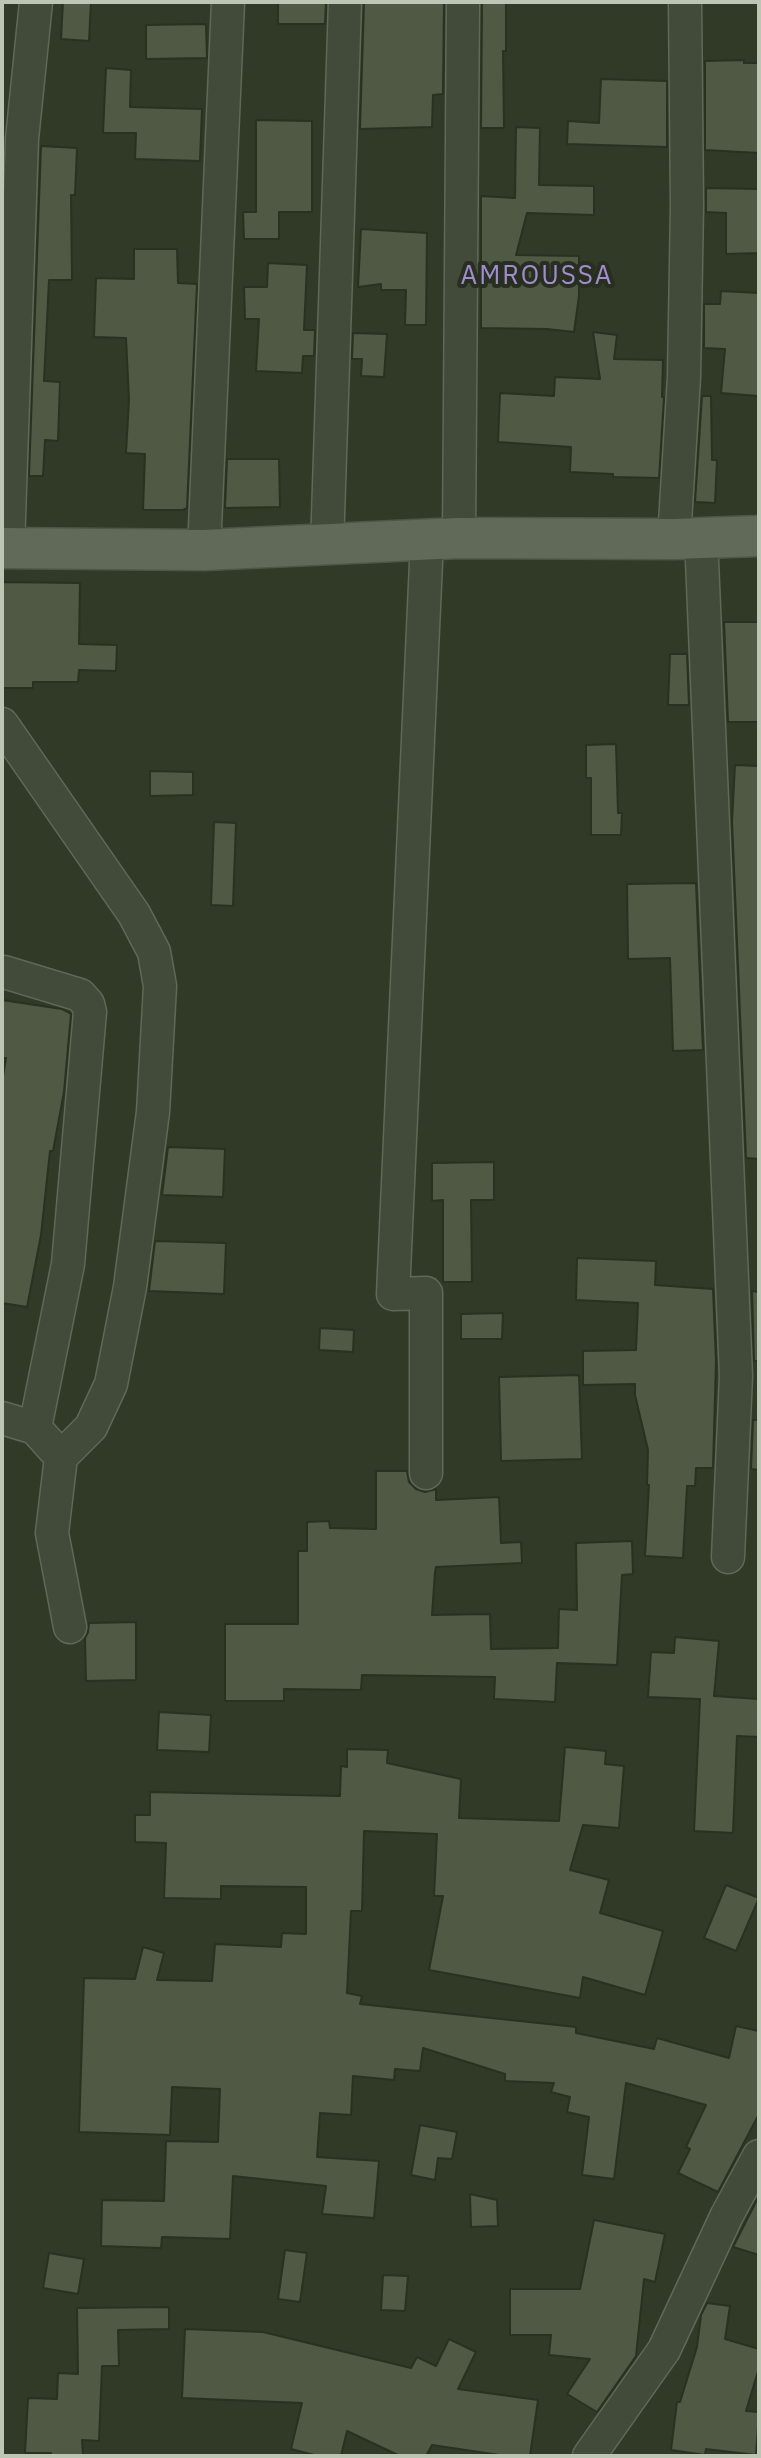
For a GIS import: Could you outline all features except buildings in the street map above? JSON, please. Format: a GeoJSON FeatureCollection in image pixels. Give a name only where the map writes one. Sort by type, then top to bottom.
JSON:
{"type":"FeatureCollection","features":[{"type":"Feature","properties":{"kind":"main road"},"geometry":{"type":"LineString","coordinates":[[5,547],[204,550],[443,539],[759,536]]}},
{"type":"Feature","properties":{"kind":"street"},"geometry":{"type":"LineString","coordinates":[[5,547],[22,139],[36,2]]}},
{"type":"Feature","properties":{"kind":"street"},"geometry":{"type":"LineString","coordinates":[[204,550],[228,2]]}},
{"type":"Feature","properties":{"kind":"street"},"geometry":{"type":"LineString","coordinates":[[327,546],[345,2]]}},
{"type":"Feature","properties":{"kind":"street"},"geometry":{"type":"LineString","coordinates":[[426,1473],[426,1293],[393,1294],[443,539],[463,2]]}},
{"type":"Feature","properties":{"kind":"street"},"geometry":{"type":"LineString","coordinates":[[685,2],[687,538],[736,1376],[728,1557]]}},
{"type":"Feature","properties":{"kind":"street"},"geometry":{"type":"LineString","coordinates":[[2,724],[134,914],[154,952],[160,986],[153,1112],[130,1287],[111,1384],[91,1427],[61,1457],[52,1533],[70,1627]]}},
{"type":"Feature","properties":{"kind":"street"},"geometry":{"type":"LineString","coordinates":[[4,972],[80,995],[90,1012],[68,1264],[35,1428]]}},
{"type":"Feature","properties":{"kind":"street"},"geometry":{"type":"LineString","coordinates":[[2,1418],[35,1428],[61,1457]]}},
{"type":"Feature","properties":{"kind":"street"},"geometry":{"type":"LineString","coordinates":[[589,2456],[664,2350],[727,2215],[759,2156]]}},
{"type":"Feature","properties":{"kind":"district","name":"AMROUSSA"},"geometry":{"type":"Point","coordinates":[537,276]}}]}
